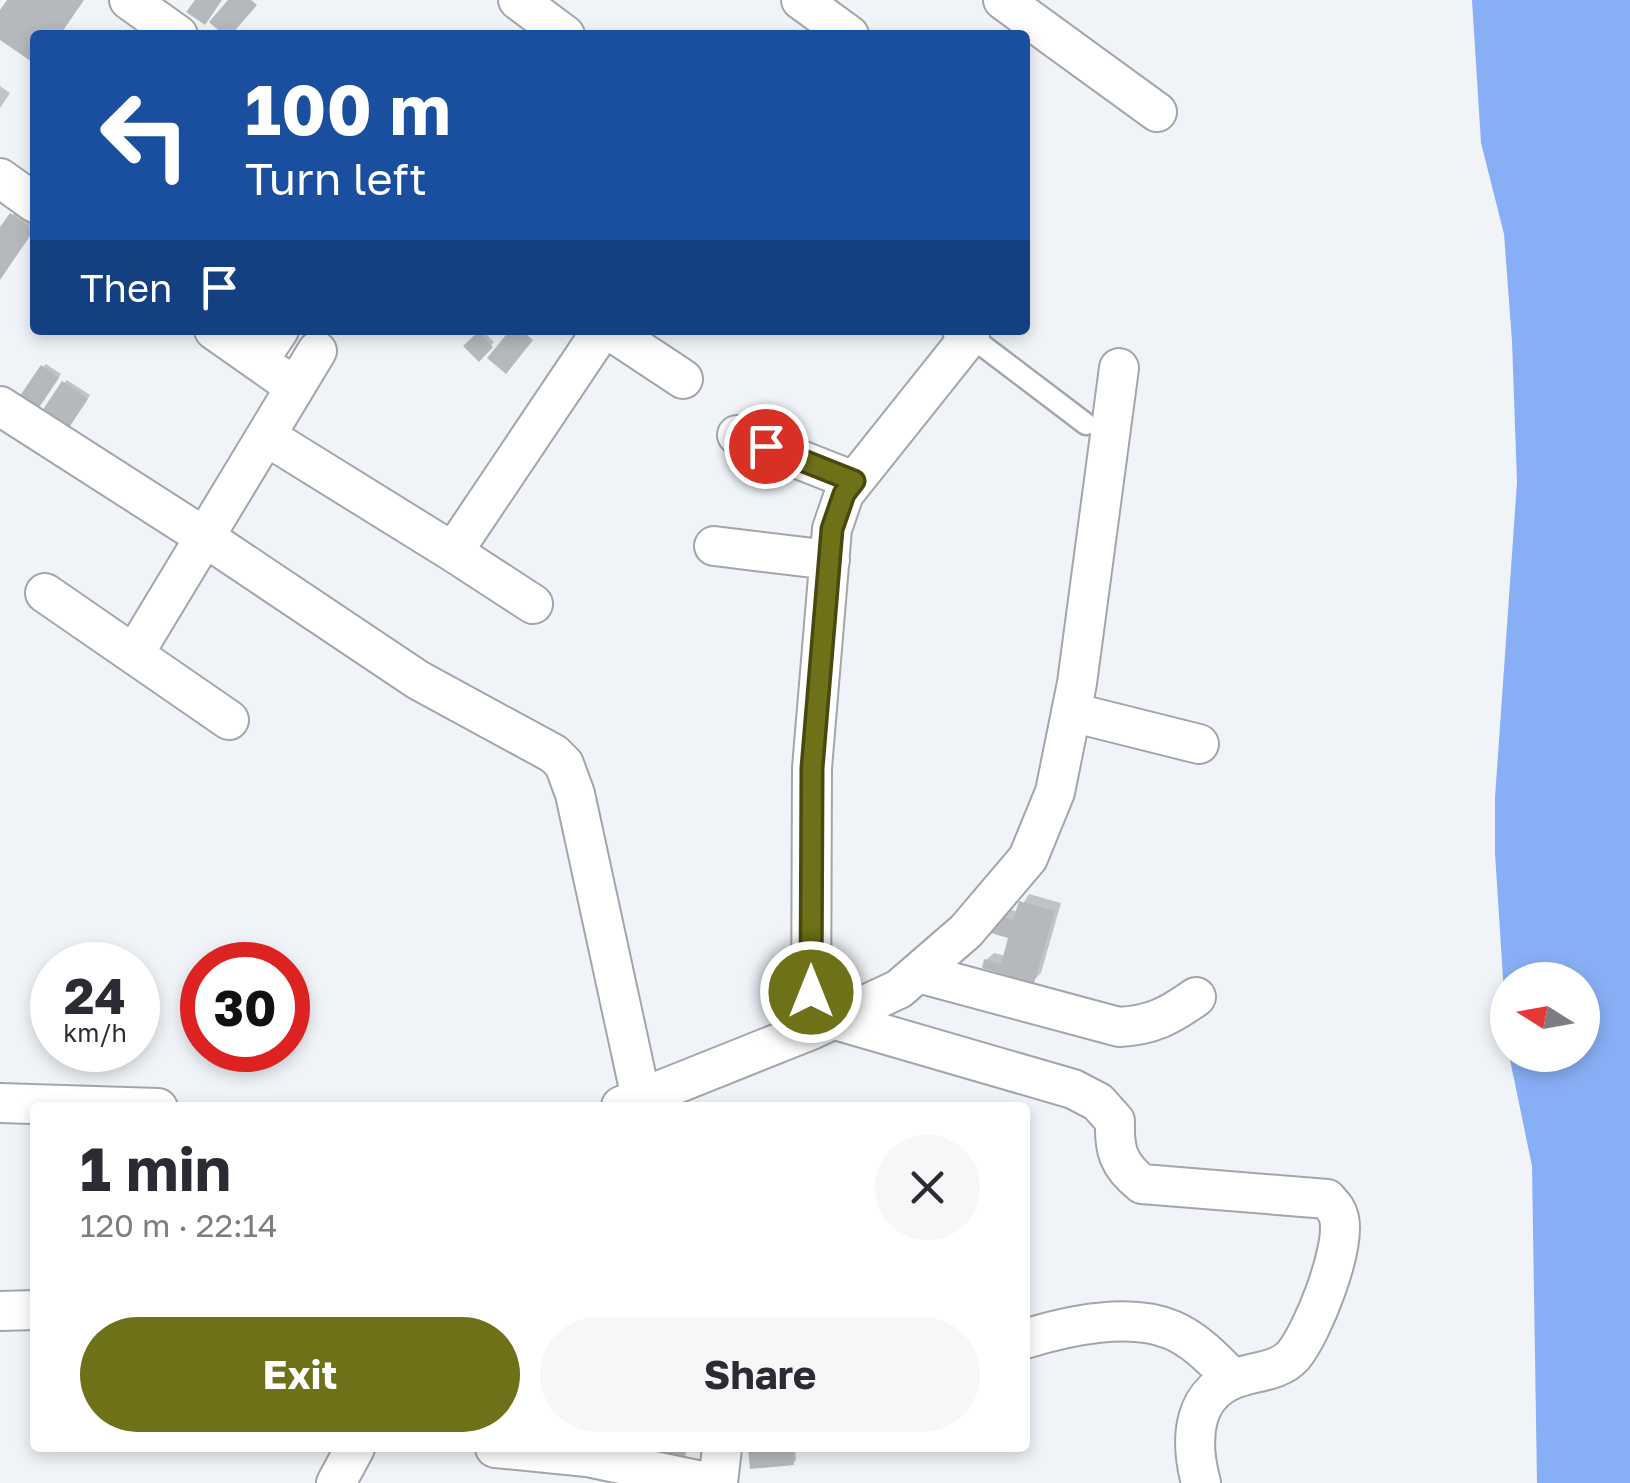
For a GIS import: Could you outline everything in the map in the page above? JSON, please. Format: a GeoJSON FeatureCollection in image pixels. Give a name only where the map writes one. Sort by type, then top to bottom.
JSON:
{"type":"FeatureCollection","features":[{"type":"Feature","properties":{"kind":"street"},"geometry":{"type":"LineString","coordinates":[[129,0],[171,30]]}},
{"type":"Feature","properties":{"kind":"street"},"geometry":{"type":"LineString","coordinates":[[518,0],[557,30]]}},
{"type":"Feature","properties":{"kind":"street"},"geometry":{"type":"LineString","coordinates":[[801,0],[841,30]]}},
{"type":"Feature","properties":{"kind":"street"},"geometry":{"type":"LineString","coordinates":[[1008,11],[1157,112]]}},
{"type":"Feature","properties":{"kind":"street"},"geometry":{"type":"LineString","coordinates":[[0,178],[30,199]]}},
{"type":"Feature","properties":{"kind":"street"},"geometry":{"type":"LineString","coordinates":[[231,335],[269,346],[295,388]]}},
{"type":"Feature","properties":{"kind":"street"},"geometry":{"type":"LineString","coordinates":[[452,552],[603,335]]}},
{"type":"Feature","properties":{"kind":"street"},"geometry":{"type":"LineString","coordinates":[[614,335],[683,378]]}},
{"type":"Feature","properties":{"kind":"street"},"geometry":{"type":"LineString","coordinates":[[822,1025],[812,768],[832,529],[844,494],[964,335]]}},
{"type":"Feature","properties":{"kind":"street"},"geometry":{"type":"LineString","coordinates":[[134,654],[317,351]]}},
{"type":"Feature","properties":{"kind":"street"},"geometry":{"type":"LineString","coordinates":[[632,1102],[822,1025],[899,989],[966,931],[1028,858],[1056,792],[1071,712],[1119,368]]}},
{"type":"Feature","properties":{"kind":"street"},"geometry":{"type":"LineString","coordinates":[[0,406],[418,680],[554,754],[564,764],[575,794],[630,1102]]}},
{"type":"Feature","properties":{"kind":"street"},"geometry":{"type":"LineString","coordinates":[[737,435],[854,481]]}},
{"type":"Feature","properties":{"kind":"street"},"geometry":{"type":"LineString","coordinates":[[266,436],[533,604]]}},
{"type":"Feature","properties":{"kind":"street"},"geometry":{"type":"LineString","coordinates":[[714,546],[830,560]]}},
{"type":"Feature","properties":{"kind":"street"},"geometry":{"type":"LineString","coordinates":[[45,593],[229,720]]}},
{"type":"Feature","properties":{"kind":"street"},"geometry":{"type":"LineString","coordinates":[[1071,712],[1199,744]]}},
{"type":"Feature","properties":{"kind":"street"},"geometry":{"type":"LineString","coordinates":[[918,973],[1119,1027],[1145,1026],[1170,1016],[1196,997]]}},
{"type":"Feature","properties":{"kind":"street"},"geometry":{"type":"LineString","coordinates":[[822,1025],[1072,1089],[1098,1102],[1115,1121],[1114,1148],[1124,1170],[1142,1184],[1327,1199],[1336,1208],[1340,1220],[1339,1245],[1331,1277],[1292,1357],[1270,1370],[1218,1384],[1202,1401],[1196,1434],[1196,1464],[1201,1483]]}},
{"type":"Feature","properties":{"kind":"street"},"geometry":{"type":"LineString","coordinates":[[0,1102],[30,1103]]}},
{"type":"Feature","properties":{"kind":"street"},"geometry":{"type":"LineString","coordinates":[[0,1311],[30,1310]]}},
{"type":"Feature","properties":{"kind":"street"},"geometry":{"type":"LineString","coordinates":[[1030,1338],[1100,1324],[1134,1322],[1171,1329],[1203,1349],[1233,1379]]}},
{"type":"Feature","properties":{"kind":"street"},"geometry":{"type":"LineString","coordinates":[[336,1483],[353,1452]]}},
{"type":"Feature","properties":{"kind":"street"},"geometry":{"type":"LineString","coordinates":[[536,1452],[588,1457],[715,1483],[721,1452]]}},
{"type":"Feature","properties":{"kind":"lane"},"geometry":{"type":"LineString","coordinates":[[969,335],[1086,424]]}},
{"type":"Feature","properties":{"kind":"water"},"geometry":{"type":"Polygon","coordinates":[[[1472,0],[1630,0],[1630,1483],[1537,1483],[1532,1166],[1513,1072],[1600,1072],[1600,962],[1502,962],[1495,798],[1517,482],[1504,234],[1481,143],[1472,0]]]}},
{"type":"Feature","properties":{"kind":"building"},"geometry":{"type":"Polygon","coordinates":[[[7,0],[84,0],[63,30],[30,30],[30,61],[0,40],[0,10],[7,0]]]}},
{"type":"Feature","properties":{"kind":"building"},"geometry":{"type":"Polygon","coordinates":[[[195,0],[222,0],[205,25],[186,12],[195,0]]]}},
{"type":"Feature","properties":{"kind":"building"},"geometry":{"type":"Polygon","coordinates":[[[228,0],[251,0],[257,5],[235,30],[218,30],[209,22],[228,0]]]}},
{"type":"Feature","properties":{"kind":"building"},"geometry":{"type":"Polygon","coordinates":[[[10,213],[30,227],[30,236],[0,280],[0,227],[10,213]]]}},
{"type":"Feature","properties":{"kind":"building"},"geometry":{"type":"Polygon","coordinates":[[[475,335],[481,335],[493,347],[479,362],[463,346],[475,335]]]}},
{"type":"Feature","properties":{"kind":"building"},"geometry":{"type":"Polygon","coordinates":[[[506,335],[527,335],[533,340],[506,374],[487,358],[506,335]]]}},
{"type":"Feature","properties":{"kind":"building"},"geometry":{"type":"Polygon","coordinates":[[[41,365],[59,378],[36,412],[17,400],[41,365]]]}},
{"type":"Feature","properties":{"kind":"building"},"geometry":{"type":"Polygon","coordinates":[[[62,381],[88,399],[66,432],[40,414],[62,381]]]}},
{"type":"Feature","properties":{"kind":"building"},"geometry":{"type":"Polygon","coordinates":[[[1019,901],[1055,911],[1034,983],[982,968],[984,959],[1001,964],[1008,938],[991,933],[997,915],[1013,920],[1019,901]]]}},
{"type":"Feature","properties":{"kind":"building"},"geometry":{"type":"Polygon","coordinates":[[[663,1452],[686,1452],[684,1461],[662,1457],[663,1452]]]}},
{"type":"Feature","properties":{"kind":"building"},"geometry":{"type":"Polygon","coordinates":[[[748,1452],[793,1452],[794,1465],[750,1469],[748,1452]]]}},
{"type":"Feature","properties":{"kind":"route"},"geometry":{"type":"LineString","coordinates":[[766,446],[854,481],[844,494],[832,529],[812,768],[811,992]]}}]}
